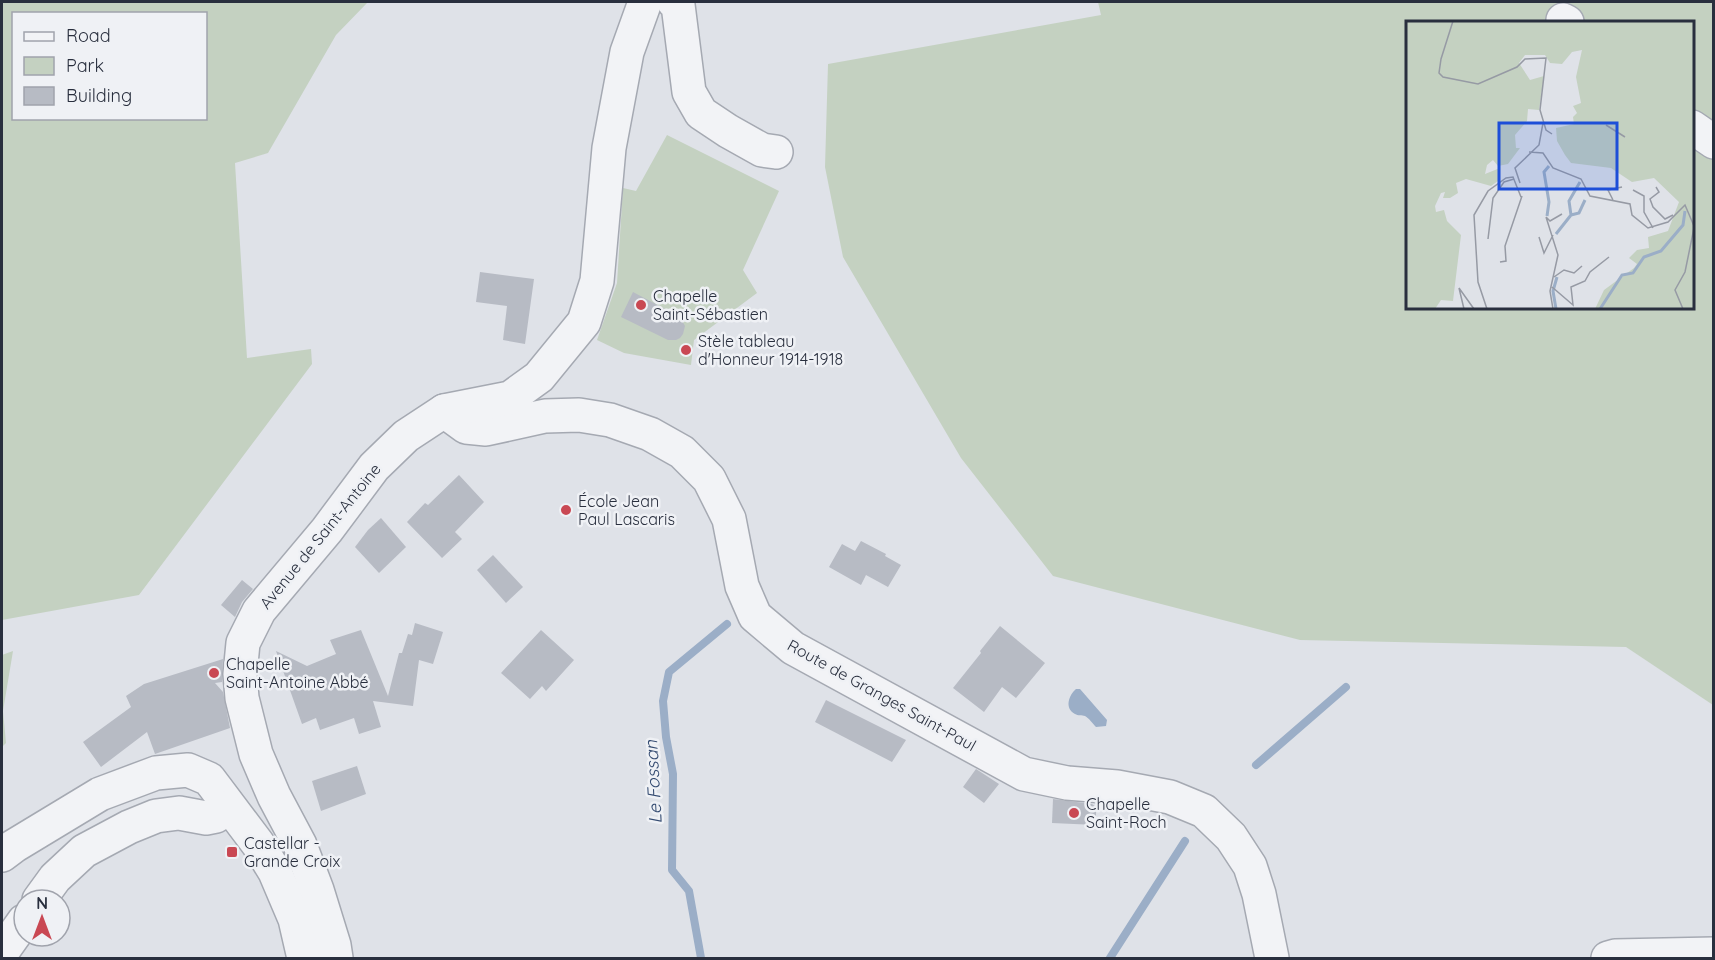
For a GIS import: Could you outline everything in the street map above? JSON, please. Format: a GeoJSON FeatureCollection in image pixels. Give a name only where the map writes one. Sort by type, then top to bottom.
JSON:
{"type":"FeatureCollection","features":[{"type":"Feature","properties":{"kind":"street"},"geometry":{"type":"LineString","coordinates":[[444,411],[510,398],[539,377],[584,322],[597,281],[609,148],[627,52],[645,2]]}},
{"type":"Feature","properties":{"kind":"street"},"geometry":{"type":"LineString","coordinates":[[674,2],[678,5],[690,92],[701,113],[762,150],[776,152]]}},
{"type":"Feature","properties":{"kind":"street"},"geometry":{"type":"LineString","coordinates":[[1694,128],[1713,142]]}},
{"type":"Feature","properties":{"kind":"street","name":"Avenue de Saint-Antoine"},"geometry":{"type":"LineString","coordinates":[[336,958],[317,890],[300,845],[274,796],[256,754],[242,698],[240,674],[243,643],[259,610],[327,530],[374,467],[406,436],[444,411]]}},
{"type":"Feature","properties":{"kind":"street","name":"Route de Granges Saint-Paul"},"geometry":{"type":"LineString","coordinates":[[444,411],[466,427],[486,429],[545,416],[579,415],[610,420],[650,434],[682,452],[709,479],[729,519],[742,586],[755,616],[793,648],[1024,774],[1067,783],[1117,787],[1170,796],[1204,812],[1231,837],[1250,866],[1259,894],[1272,958]]}},
{"type":"Feature","properties":{"kind":"street"},"geometry":{"type":"LineString","coordinates":[[2,855],[100,794],[156,773],[188,770],[209,779],[258,844],[296,919],[304,958]]}},
{"type":"Feature","properties":{"kind":"street"},"geometry":{"type":"LineString","coordinates":[[48,888],[55,878],[84,851],[129,827],[156,816],[179,813],[206,818],[216,816],[229,807]]}},
{"type":"Feature","properties":{"kind":"street"},"geometry":{"type":"LineString","coordinates":[[2,951],[12,937]]}},
{"type":"Feature","properties":{"kind":"street"},"geometry":{"type":"LineString","coordinates":[[1608,958],[1713,954]]}},
{"type":"Feature","properties":{"kind":"green space"},"geometry":{"type":"Polygon","coordinates":[[[2,2],[368,2],[336,35],[268,153],[235,163],[247,358],[311,349],[312,364],[139,595],[2,620],[2,2]]]}},
{"type":"Feature","properties":{"kind":"green space"},"geometry":{"type":"Polygon","coordinates":[[[1098,2],[1713,2],[1713,705],[1626,647],[1300,640],[1053,576],[961,458],[843,257],[825,167],[828,64],[1101,15],[1098,2]]]}},
{"type":"Feature","properties":{"kind":"green space"},"geometry":{"type":"Polygon","coordinates":[[[667,135],[779,191],[743,270],[757,293],[694,340],[691,365],[624,353],[597,340],[617,283],[623,188],[636,191],[667,135]]]}},
{"type":"Feature","properties":{"kind":"green space"},"geometry":{"type":"Polygon","coordinates":[[[13,651],[3,711],[6,743],[2,747],[2,655],[13,651]]]}},
{"type":"Feature","properties":{"kind":"water"},"geometry":{"type":"Polygon","coordinates":[[[1076,689],[1080,689],[1107,720],[1106,726],[1096,727],[1086,717],[1076,715],[1072,711],[1069,702],[1076,689]]]}},
{"type":"Feature","properties":{"kind":"building"},"geometry":{"type":"Polygon","coordinates":[[[480,272],[534,279],[525,344],[503,340],[507,306],[476,302],[480,272]]]}},
{"type":"Feature","properties":{"kind":"building","name":"Chapelle Saint-Sébastien"},"geometry":{"type":"Polygon","coordinates":[[[633,292],[680,317],[685,326],[680,338],[668,340],[621,317],[633,292]]]}},
{"type":"Feature","properties":{"kind":"building"},"geometry":{"type":"Polygon","coordinates":[[[459,475],[484,502],[455,532],[462,539],[442,558],[407,522],[425,503],[428,505],[459,475]]]}},
{"type":"Feature","properties":{"kind":"building"},"geometry":{"type":"Polygon","coordinates":[[[381,518],[406,547],[379,573],[355,547],[381,518]]]}},
{"type":"Feature","properties":{"kind":"building"},"geometry":{"type":"Polygon","coordinates":[[[861,541],[901,565],[888,587],[866,575],[861,585],[829,567],[842,544],[855,551],[861,541]]]}},
{"type":"Feature","properties":{"kind":"building"},"geometry":{"type":"Polygon","coordinates":[[[493,555],[523,587],[506,603],[477,570],[493,555]]]}},
{"type":"Feature","properties":{"kind":"building"},"geometry":{"type":"Polygon","coordinates":[[[242,580],[253,589],[242,602],[235,617],[221,605],[242,580]]]}},
{"type":"Feature","properties":{"kind":"building"},"geometry":{"type":"Polygon","coordinates":[[[415,623],[443,632],[433,664],[419,660],[413,706],[373,701],[381,727],[359,734],[354,718],[320,730],[316,718],[302,724],[276,651],[307,666],[336,654],[330,640],[361,630],[388,696],[399,653],[402,653],[408,634],[412,635],[415,623]]]}},
{"type":"Feature","properties":{"kind":"building"},"geometry":{"type":"Polygon","coordinates":[[[1000,626],[1045,663],[1016,698],[1002,687],[984,712],[953,688],[1000,626]]]}},
{"type":"Feature","properties":{"kind":"building"},"geometry":{"type":"Polygon","coordinates":[[[541,630],[574,660],[546,691],[542,686],[530,699],[501,673],[541,630]]]}},
{"type":"Feature","properties":{"kind":"building"},"geometry":{"type":"Polygon","coordinates":[[[223,659],[222,682],[215,683],[223,692],[230,728],[155,754],[147,732],[101,767],[83,742],[131,707],[126,696],[144,684],[223,659]]]}},
{"type":"Feature","properties":{"kind":"building"},"geometry":{"type":"Polygon","coordinates":[[[826,700],[906,740],[892,762],[815,722],[826,700]]]}},
{"type":"Feature","properties":{"kind":"building"},"geometry":{"type":"Polygon","coordinates":[[[357,766],[366,794],[321,811],[312,781],[357,766]]]}},
{"type":"Feature","properties":{"kind":"building"},"geometry":{"type":"Polygon","coordinates":[[[976,769],[999,784],[984,803],[963,787],[976,769]]]}},
{"type":"Feature","properties":{"kind":"building","name":"Chapelle Saint-Roch"},"geometry":{"type":"Polygon","coordinates":[[[1053,799],[1092,804],[1096,807],[1096,825],[1052,823],[1053,799]]]}},
{"type":"Feature","properties":{"kind":"waterway","name":"Le Fossan"},"geometry":{"type":"LineString","coordinates":[[701,958],[689,891],[672,870],[673,774],[666,737],[663,701],[669,672],[727,624]]}},
{"type":"Feature","properties":{"kind":"waterway"},"geometry":{"type":"LineString","coordinates":[[1256,765],[1346,687]]}},
{"type":"Feature","properties":{"kind":"waterway"},"geometry":{"type":"LineString","coordinates":[[1110,958],[1185,841]]}},
{"type":"Feature","properties":{"kind":"place","name":"Chapelle Saint-Sébastien"},"geometry":{"type":"Point","coordinates":[641,305]}},
{"type":"Feature","properties":{"kind":"place","name":"Stèle tableau d'Honneur 1914-1918"},"geometry":{"type":"Point","coordinates":[686,350]}},
{"type":"Feature","properties":{"kind":"place","name":"École Jean Paul Lascaris"},"geometry":{"type":"Point","coordinates":[566,510]}},
{"type":"Feature","properties":{"kind":"place","name":"Chapelle Saint-Antoine Abbé"},"geometry":{"type":"Point","coordinates":[214,673]}},
{"type":"Feature","properties":{"kind":"place","name":"Chapelle Saint-Roch"},"geometry":{"type":"Point","coordinates":[1074,813]}},
{"type":"Feature","properties":{"kind":"place","name":"Castellar - Grande Croix"},"geometry":{"type":"Point","coordinates":[232,852]}}]}
